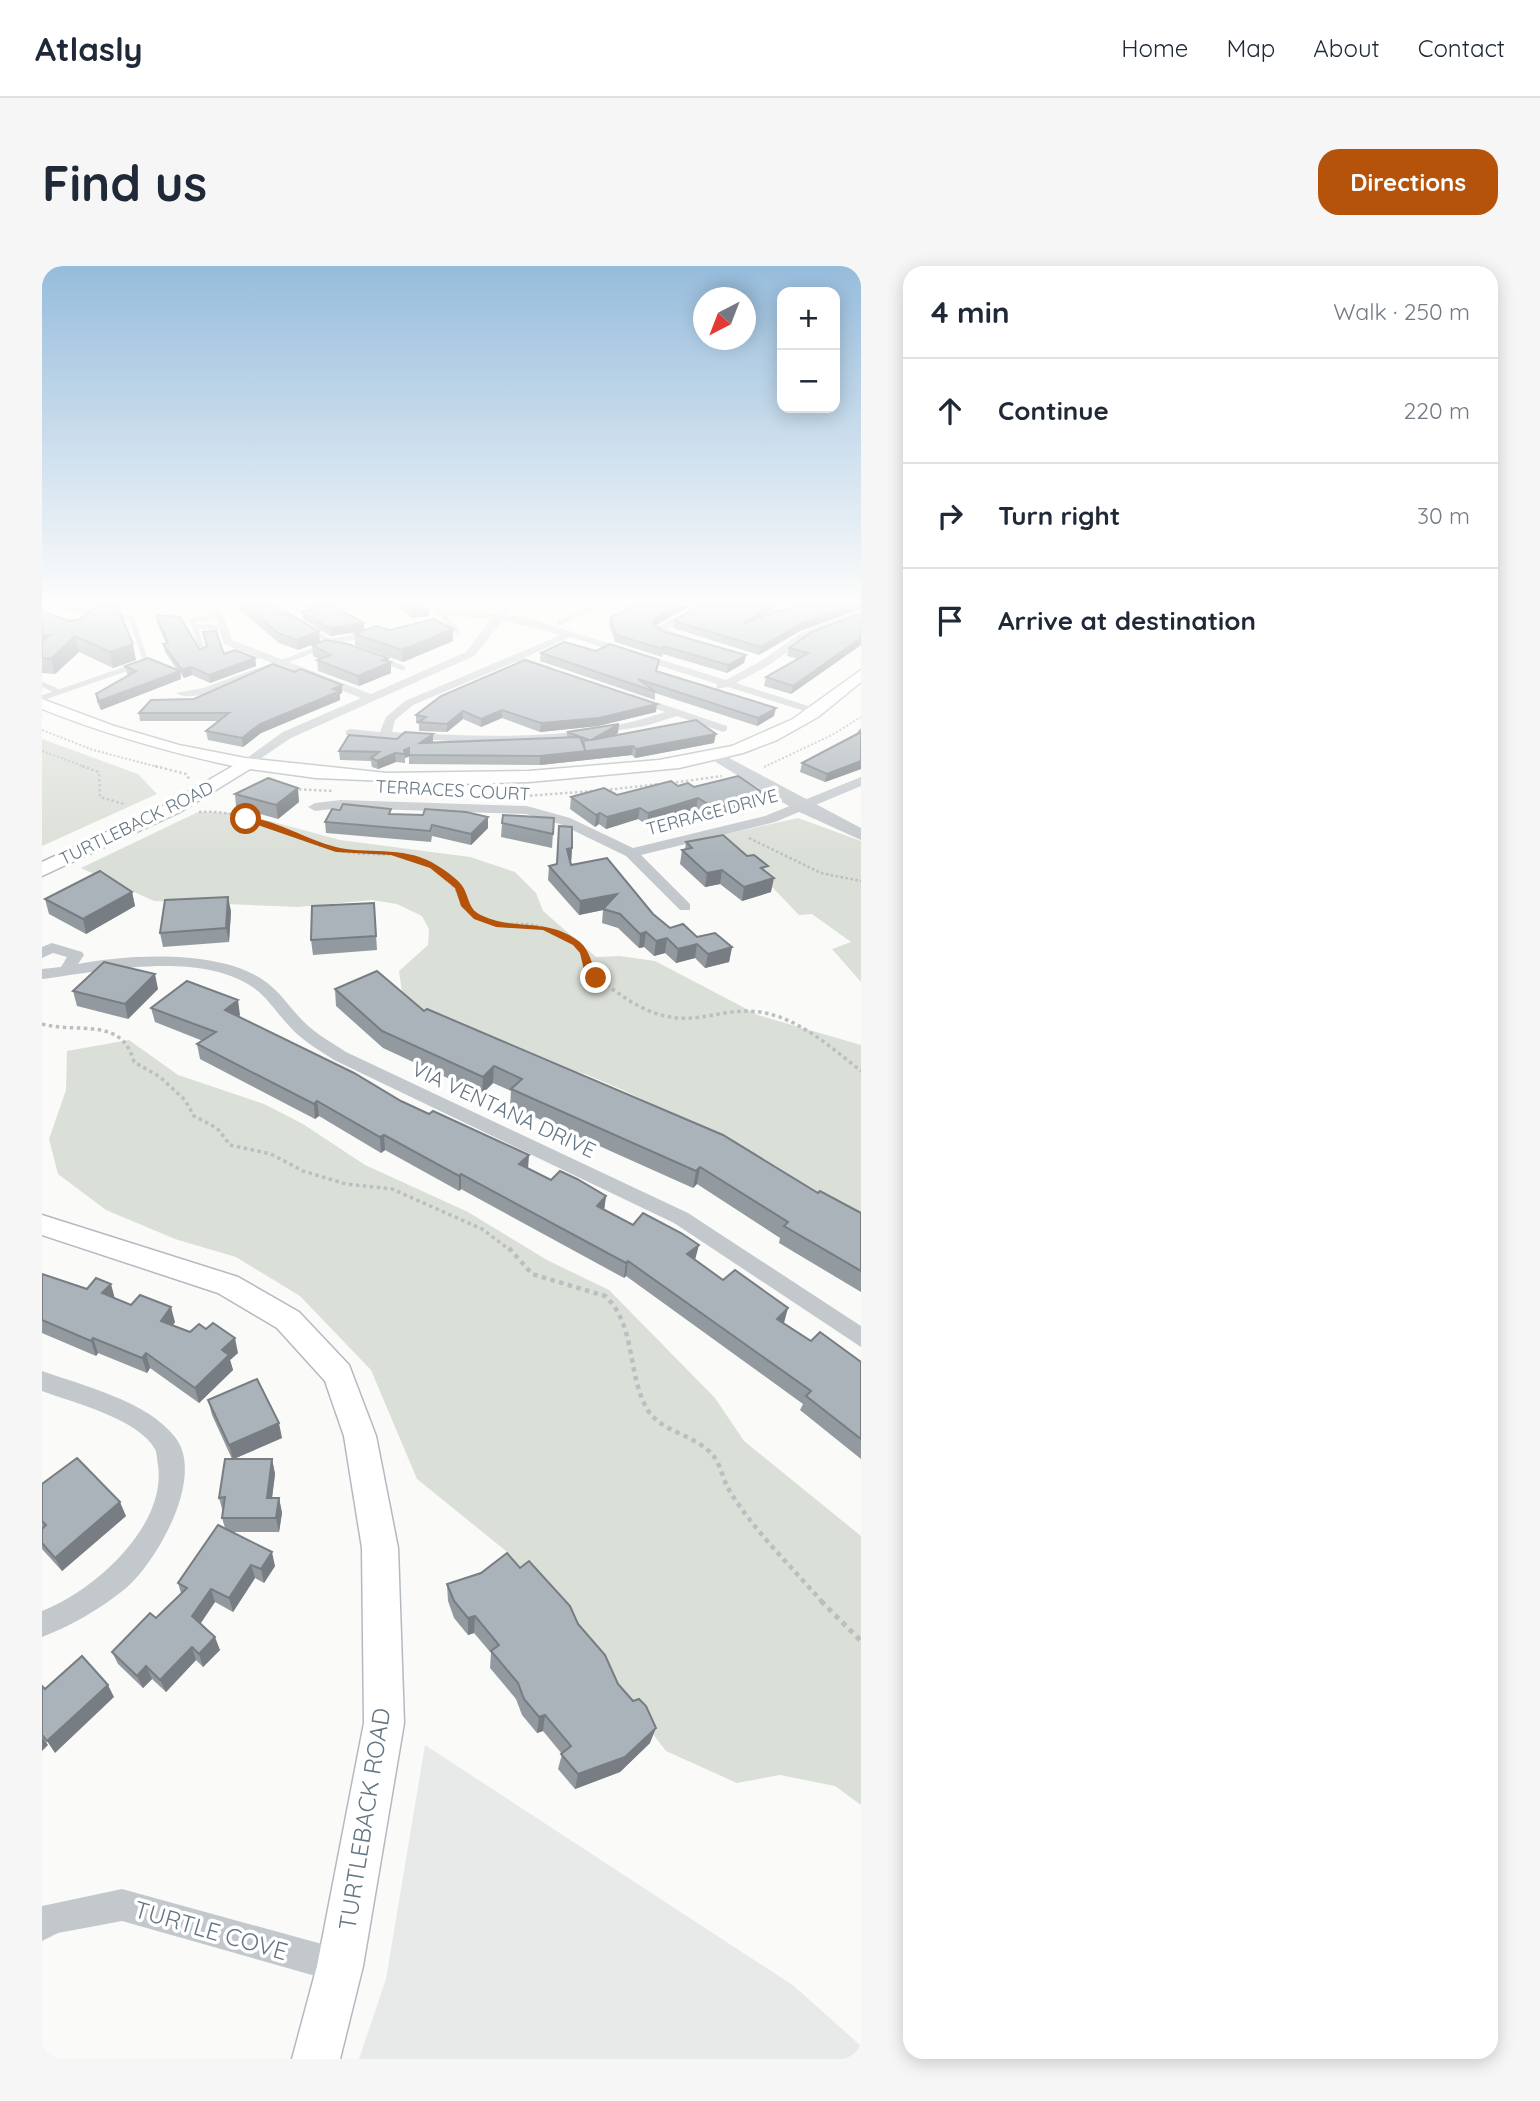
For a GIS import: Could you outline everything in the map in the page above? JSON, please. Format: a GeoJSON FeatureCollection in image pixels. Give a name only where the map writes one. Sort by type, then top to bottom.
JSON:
{"type":"FeatureCollection","features":[{"type":"Feature","properties":{"kind":"main road"},"geometry":{"type":"LineString","coordinates":[[721,760],[811,716],[844,689]]}},
{"type":"Feature","properties":{"kind":"main road"},"geometry":{"type":"LineString","coordinates":[[42,718],[118,746],[373,788],[465,791],[656,776],[802,738],[837,718],[861,698]]}},
{"type":"Feature","properties":{"kind":"main road"},"geometry":{"type":"LineString","coordinates":[[42,704],[137,740],[242,767]]}},
{"type":"Feature","properties":{"kind":"main road","name":"TURTLEBACK ROAD"},"geometry":{"type":"LineString","coordinates":[[42,870],[82,847],[201,794],[242,767]]}},
{"type":"Feature","properties":{"kind":"main road","name":"TURTLEBACK ROAD"},"geometry":{"type":"LineString","coordinates":[[42,1225],[228,1285],[288,1320],[338,1374],[360,1436],[380,1548],[384,1723],[340,1966],[316,2059]]}},
{"type":"Feature","properties":{"kind":"street"},"geometry":{"type":"LineString","coordinates":[[182,693],[211,689]]}},
{"type":"Feature","properties":{"kind":"street"},"geometry":{"type":"LineString","coordinates":[[347,689],[371,698]]}},
{"type":"Feature","properties":{"kind":"street","name":"TURTLEBACK ROAD"},"geometry":{"type":"LineString","coordinates":[[242,767],[287,735],[392,689]]}},
{"type":"Feature","properties":{"kind":"street"},"geometry":{"type":"LineString","coordinates":[[385,736],[390,719],[409,704],[444,689]]}},
{"type":"Feature","properties":{"kind":"street"},"geometry":{"type":"LineString","coordinates":[[709,689],[811,716]]}},
{"type":"Feature","properties":{"kind":"street"},"geometry":{"type":"LineString","coordinates":[[735,689],[811,716]]}},
{"type":"Feature","properties":{"kind":"street"},"geometry":{"type":"LineString","coordinates":[[615,691],[723,728]]}},
{"type":"Feature","properties":{"kind":"street"},"geometry":{"type":"LineString","coordinates":[[350,733],[459,737],[575,732],[657,721],[677,712]]}},
{"type":"Feature","properties":{"kind":"street"},"geometry":{"type":"LineString","coordinates":[[721,760],[803,807],[861,835]]}},
{"type":"Feature","properties":{"kind":"street","name":"TERRACE DRIVE"},"geometry":{"type":"LineString","coordinates":[[631,853],[770,819],[861,781]]}},
{"type":"Feature","properties":{"kind":"street","name":"TERRACES COURT"},"geometry":{"type":"LineString","coordinates":[[315,807],[341,804],[527,810],[565,821],[631,853],[685,906]]}},
{"type":"Feature","properties":{"kind":"street","name":"VIA VENTANA DRIVE"},"geometry":{"type":"LineString","coordinates":[[45,948],[120,962],[220,968],[254,980],[277,997],[303,1031],[340,1056],[681,1218],[861,1338]]}},
{"type":"Feature","properties":{"kind":"street"},"geometry":{"type":"LineString","coordinates":[[66,971],[76,955]]}},
{"type":"Feature","properties":{"kind":"street","name":"VIA VENTANA DRIVE"},"geometry":{"type":"LineString","coordinates":[[42,974],[120,962]]}},
{"type":"Feature","properties":{"kind":"street"},"geometry":{"type":"LineString","coordinates":[[42,1381],[139,1418],[167,1445],[173,1482],[153,1535],[117,1579],[60,1617],[42,1624]]}},
{"type":"Feature","properties":{"kind":"street","name":"TURTLE COVE"},"geometry":{"type":"LineString","coordinates":[[42,1925],[52,1918],[122,1905],[340,1966]]}},
{"type":"Feature","properties":{"kind":"lane"},"geometry":{"type":"LineString","coordinates":[[53,689],[60,692]]}},
{"type":"Feature","properties":{"kind":"lane"},"geometry":{"type":"LineString","coordinates":[[42,698],[70,689]]}},
{"type":"Feature","properties":{"kind":"path"},"geometry":{"type":"LineString","coordinates":[[758,767],[764,767],[770,761],[816,743],[861,718]]}},
{"type":"Feature","properties":{"kind":"path"},"geometry":{"type":"LineString","coordinates":[[42,730],[93,750],[186,774],[189,780],[198,783]]}},
{"type":"Feature","properties":{"kind":"path"},"geometry":{"type":"LineString","coordinates":[[42,751],[56,760],[84,765],[99,772],[100,797],[124,804]]}},
{"type":"Feature","properties":{"kind":"path"},"geometry":{"type":"LineString","coordinates":[[195,814],[202,810],[225,814],[265,824],[339,850],[391,853],[433,866],[459,887],[465,906],[477,917],[496,924],[545,927],[562,935],[584,953],[584,961],[596,978],[643,1010],[676,1019],[701,1020],[743,1012],[765,1012],[825,1042],[861,1071]]}},
{"type":"Feature","properties":{"kind":"path"},"geometry":{"type":"LineString","coordinates":[[749,838],[821,873],[837,879],[861,881]]}},
{"type":"Feature","properties":{"kind":"path"},"geometry":{"type":"LineString","coordinates":[[42,1024],[54,1029],[109,1030],[125,1037],[132,1050],[134,1062],[160,1077],[185,1100],[194,1116],[217,1128],[230,1144],[271,1154],[303,1171],[346,1184],[392,1189],[482,1229],[508,1245],[532,1274],[605,1296],[614,1304],[624,1324],[637,1384],[648,1410],[663,1426],[691,1439],[714,1457],[728,1488],[747,1513],[828,1609],[861,1641]]}},
{"type":"Feature","properties":{"kind":"shaded area"},"geometry":{"type":"Polygon","coordinates":[[[42,739],[138,774],[157,794],[42,846],[42,739]]]}},
{"type":"Feature","properties":{"kind":"shaded area"},"geometry":{"type":"Polygon","coordinates":[[[198,812],[240,813],[340,840],[470,857],[515,872],[536,893],[543,911],[596,957],[620,956],[655,961],[758,1015],[861,1045],[861,1218],[808,1192],[761,1157],[625,1091],[585,1074],[534,1060],[425,1015],[402,992],[399,971],[428,945],[429,929],[422,916],[397,904],[372,900],[298,907],[154,901],[81,868],[198,812]]]}},
{"type":"Feature","properties":{"kind":"shaded area"},"geometry":{"type":"Polygon","coordinates":[[[798,818],[861,841],[861,982],[832,949],[851,942],[812,914],[799,915],[722,835],[798,818]]]}},
{"type":"Feature","properties":{"kind":"shaded area"},"geometry":{"type":"Polygon","coordinates":[[[129,1040],[178,1075],[264,1104],[303,1124],[365,1165],[468,1212],[547,1260],[609,1290],[715,1398],[744,1441],[861,1536],[861,1805],[835,1786],[780,1775],[737,1783],[666,1751],[574,1631],[506,1551],[417,1479],[371,1370],[300,1296],[236,1257],[175,1239],[106,1210],[58,1174],[49,1139],[66,1090],[67,1051],[129,1040]]]}},
{"type":"Feature","properties":{"kind":"shaded area"},"geometry":{"type":"Polygon","coordinates":[[[425,1745],[794,1986],[861,2046],[861,2059],[359,2059],[386,1979],[425,1745]]]}},
{"type":"Feature","properties":{"kind":"building"},"geometry":{"type":"Polygon","coordinates":[[[105,689],[132,689],[99,701],[96,694],[105,689]]]}},
{"type":"Feature","properties":{"kind":"building"},"geometry":{"type":"Polygon","coordinates":[[[217,689],[334,689],[340,691],[260,724],[242,738],[206,731],[229,713],[139,713],[151,700],[194,699],[217,689]]]}},
{"type":"Feature","properties":{"kind":"building"},"geometry":{"type":"Polygon","coordinates":[[[458,689],[611,689],[657,704],[599,718],[541,723],[502,710],[481,719],[463,711],[447,724],[419,722],[426,717],[416,715],[441,696],[458,689]]]}},
{"type":"Feature","properties":{"kind":"building"},"geometry":{"type":"Polygon","coordinates":[[[668,689],[713,689],[776,708],[758,718],[668,689]]]}},
{"type":"Feature","properties":{"kind":"building"},"geometry":{"type":"Polygon","coordinates":[[[696,720],[716,734],[636,749],[633,746],[540,756],[409,755],[409,748],[404,750],[405,754],[395,753],[377,761],[371,758],[379,752],[339,751],[349,735],[397,739],[405,732],[433,734],[420,743],[580,737],[585,750],[583,741],[589,740],[567,732],[619,724],[591,740],[696,720]]]}},
{"type":"Feature","properties":{"kind":"building"},"geometry":{"type":"Polygon","coordinates":[[[861,732],[861,761],[827,774],[802,763],[861,732]]]}},
{"type":"Feature","properties":{"kind":"building"},"geometry":{"type":"Polygon","coordinates":[[[738,776],[762,792],[711,806],[698,798],[648,813],[640,808],[607,817],[600,813],[596,815],[571,797],[604,788],[617,795],[671,781],[678,786],[688,783],[694,787],[738,776]]]}},
{"type":"Feature","properties":{"kind":"building"},"geometry":{"type":"Polygon","coordinates":[[[268,778],[298,788],[276,805],[235,794],[268,778]]]}},
{"type":"Feature","properties":{"kind":"building"},"geometry":{"type":"Polygon","coordinates":[[[343,804],[391,809],[389,814],[423,815],[425,809],[466,812],[488,817],[471,834],[432,825],[430,831],[325,822],[332,809],[340,810],[343,804]]]}},
{"type":"Feature","properties":{"kind":"building"},"geometry":{"type":"Polygon","coordinates":[[[503,815],[554,818],[553,834],[502,823],[503,815]]]}},
{"type":"Feature","properties":{"kind":"building"},"geometry":{"type":"Polygon","coordinates":[[[559,826],[572,827],[572,848],[567,849],[571,865],[607,858],[653,914],[670,928],[683,924],[697,937],[715,933],[732,947],[708,954],[697,944],[678,949],[667,938],[656,941],[646,932],[640,934],[620,914],[603,909],[617,894],[580,901],[549,866],[557,864],[559,826]]]}},
{"type":"Feature","properties":{"kind":"building"},"geometry":{"type":"Polygon","coordinates":[[[723,835],[747,856],[754,855],[768,866],[761,868],[774,878],[744,887],[722,870],[707,873],[682,850],[692,848],[686,842],[723,835]]]}},
{"type":"Feature","properties":{"kind":"building"},"geometry":{"type":"Polygon","coordinates":[[[100,871],[132,892],[83,919],[45,899],[100,871]]]}},
{"type":"Feature","properties":{"kind":"building"},"geometry":{"type":"Polygon","coordinates":[[[228,897],[226,928],[160,933],[165,900],[228,897]]]}},
{"type":"Feature","properties":{"kind":"building"},"geometry":{"type":"Polygon","coordinates":[[[374,903],[376,936],[311,940],[312,906],[374,903]]]}},
{"type":"Feature","properties":{"kind":"building"},"geometry":{"type":"Polygon","coordinates":[[[104,962],[155,974],[125,1004],[73,991],[104,962]]]}},
{"type":"Feature","properties":{"kind":"building"},"geometry":{"type":"Polygon","coordinates":[[[377,971],[424,1011],[427,1009],[723,1135],[818,1193],[820,1191],[861,1213],[861,1271],[784,1226],[788,1222],[700,1167],[696,1171],[511,1089],[522,1079],[494,1066],[483,1077],[382,1031],[335,989],[377,971]]]}},
{"type":"Feature","properties":{"kind":"building"},"geometry":{"type":"Polygon","coordinates":[[[187,981],[238,1000],[225,1010],[354,1073],[401,1101],[429,1114],[433,1111],[529,1155],[519,1164],[551,1180],[560,1171],[577,1179],[606,1196],[597,1206],[633,1225],[643,1213],[699,1245],[687,1254],[723,1280],[735,1270],[788,1308],[777,1319],[811,1341],[820,1332],[861,1362],[861,1439],[806,1396],[811,1391],[628,1261],[626,1263],[384,1135],[380,1137],[317,1101],[314,1104],[197,1044],[216,1032],[151,1008],[187,981]]]}},
{"type":"Feature","properties":{"kind":"building"},"geometry":{"type":"Polygon","coordinates":[[[42,1274],[87,1289],[96,1278],[111,1284],[102,1293],[131,1305],[140,1295],[171,1307],[161,1321],[190,1332],[199,1324],[206,1329],[213,1323],[235,1338],[222,1350],[229,1355],[195,1388],[146,1353],[142,1358],[93,1338],[91,1341],[42,1320],[42,1274]]]}},
{"type":"Feature","properties":{"kind":"building"},"geometry":{"type":"Polygon","coordinates":[[[257,1379],[279,1423],[229,1445],[208,1400],[257,1379]]]}},
{"type":"Feature","properties":{"kind":"building"},"geometry":{"type":"Polygon","coordinates":[[[77,1458],[120,1502],[55,1558],[42,1543],[42,1529],[46,1525],[42,1521],[42,1484],[77,1458]]]}},
{"type":"Feature","properties":{"kind":"building"},"geometry":{"type":"Polygon","coordinates":[[[225,1459],[272,1459],[267,1498],[279,1498],[276,1518],[222,1518],[225,1497],[219,1498],[225,1459]]]}},
{"type":"Feature","properties":{"kind":"building"},"geometry":{"type":"Polygon","coordinates":[[[218,1525],[272,1552],[261,1569],[251,1565],[229,1598],[211,1589],[192,1616],[215,1637],[199,1654],[192,1647],[160,1680],[146,1666],[137,1676],[112,1652],[150,1613],[156,1618],[187,1588],[178,1583],[218,1525]]]}},
{"type":"Feature","properties":{"kind":"building"},"geometry":{"type":"Polygon","coordinates":[[[507,1553],[520,1568],[529,1561],[570,1606],[578,1624],[605,1655],[618,1684],[633,1701],[639,1699],[646,1706],[656,1728],[625,1757],[578,1774],[561,1754],[571,1746],[545,1715],[539,1717],[524,1699],[518,1683],[491,1651],[499,1645],[475,1616],[468,1618],[454,1601],[447,1584],[481,1573],[507,1553]]]}},
{"type":"Feature","properties":{"kind":"building"},"geometry":{"type":"Polygon","coordinates":[[[82,1656],[108,1685],[47,1741],[42,1735],[42,1686],[45,1689],[82,1656]]]}},
{"type":"Feature","properties":{"kind":"route"},"geometry":{"type":"LineString","coordinates":[[246,819],[349,853],[382,851],[433,866],[459,887],[462,901],[477,917],[496,924],[545,927],[576,943],[584,953],[588,970],[596,978]]}}]}
